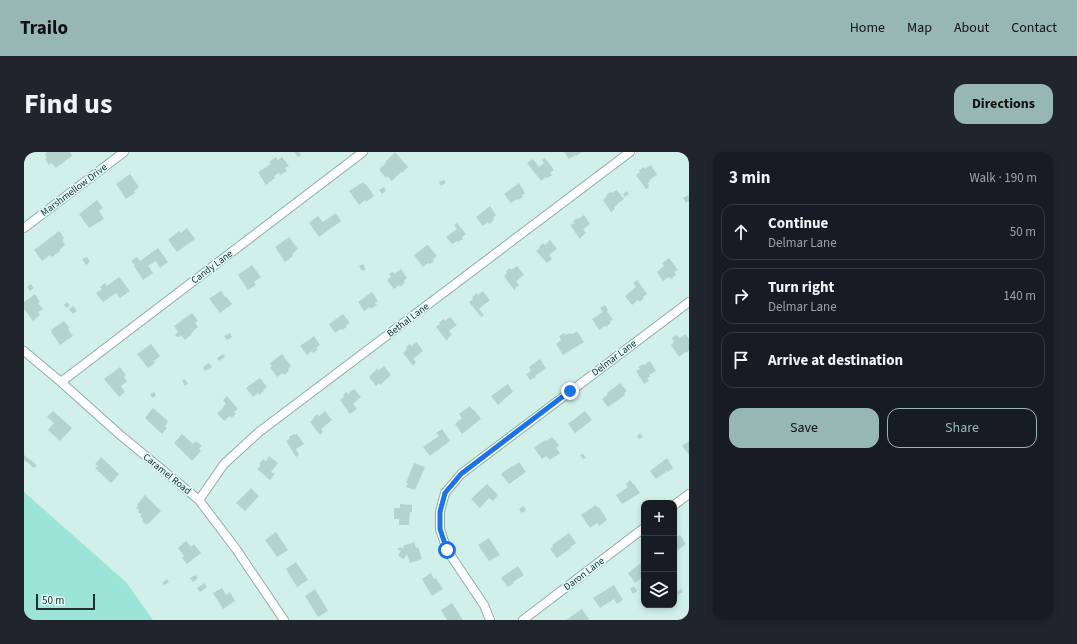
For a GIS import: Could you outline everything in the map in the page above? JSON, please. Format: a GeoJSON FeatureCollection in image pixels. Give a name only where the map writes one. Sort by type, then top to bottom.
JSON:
{"type":"FeatureCollection","features":[{"type":"Feature","properties":{"kind":"street","name":"Marshmellow Drive"},"geometry":{"type":"LineString","coordinates":[[24,228],[124,152]]}},
{"type":"Feature","properties":{"kind":"street","name":"Candy Lane"},"geometry":{"type":"LineString","coordinates":[[61,382],[362,152]]}},
{"type":"Feature","properties":{"kind":"street","name":"Bethal Lane"},"geometry":{"type":"LineString","coordinates":[[199,500],[224,464],[258,432],[630,152]]}},
{"type":"Feature","properties":{"kind":"street","name":"Delmar Lane"},"geometry":{"type":"LineString","coordinates":[[490,620],[484,605],[447,550],[440,529],[440,512],[445,493],[461,474],[689,302]]}},
{"type":"Feature","properties":{"kind":"street","name":"Caramel Road"},"geometry":{"type":"LineString","coordinates":[[24,351],[119,434],[199,500],[236,549],[284,620]]}},
{"type":"Feature","properties":{"kind":"street"},"geometry":{"type":"LineString","coordinates":[[677,503],[689,494]]}},
{"type":"Feature","properties":{"kind":"street","name":"Daron Lane"},"geometry":{"type":"LineString","coordinates":[[523,620],[641,530]]}},
{"type":"Feature","properties":{"kind":"green space"},"geometry":{"type":"Polygon","coordinates":[[[24,492],[126,582],[153,620],[24,620],[24,492]]]}},
{"type":"Feature","properties":{"kind":"building"},"geometry":{"type":"Polygon","coordinates":[[[47,152],[70,152],[72,156],[56,168],[51,163],[49,165],[45,159],[47,158],[45,154],[47,152]]]}},
{"type":"Feature","properties":{"kind":"building"},"geometry":{"type":"Polygon","coordinates":[[[294,152],[299,152],[301,155],[298,157],[294,152]]]}},
{"type":"Feature","properties":{"kind":"building"},"geometry":{"type":"Polygon","coordinates":[[[395,152],[408,167],[392,181],[387,176],[386,178],[379,169],[395,152]]]}},
{"type":"Feature","properties":{"kind":"building"},"geometry":{"type":"Polygon","coordinates":[[[564,152],[582,152],[569,159],[564,152]]]}},
{"type":"Feature","properties":{"kind":"building"},"geometry":{"type":"Polygon","coordinates":[[[276,157],[278,160],[282,157],[289,166],[285,168],[287,171],[280,175],[279,173],[274,176],[275,178],[266,185],[258,172],[271,164],[269,162],[276,157]]]}},
{"type":"Feature","properties":{"kind":"building"},"geometry":{"type":"Polygon","coordinates":[[[545,158],[554,170],[550,173],[552,175],[541,181],[527,163],[533,159],[539,167],[544,163],[542,160],[545,158]]]}},
{"type":"Feature","properties":{"kind":"building"},"geometry":{"type":"Polygon","coordinates":[[[651,165],[657,175],[649,180],[649,188],[646,189],[636,175],[640,172],[639,170],[644,167],[645,169],[651,165]]]}},
{"type":"Feature","properties":{"kind":"building"},"geometry":{"type":"Polygon","coordinates":[[[130,174],[139,187],[134,191],[135,193],[126,199],[116,184],[130,174]]]}},
{"type":"Feature","properties":{"kind":"building"},"geometry":{"type":"Polygon","coordinates":[[[444,180],[446,183],[441,186],[439,182],[444,180]]]}},
{"type":"Feature","properties":{"kind":"building"},"geometry":{"type":"Polygon","coordinates":[[[363,182],[374,196],[366,202],[365,200],[359,205],[349,191],[363,182]]]}},
{"type":"Feature","properties":{"kind":"building"},"geometry":{"type":"Polygon","coordinates":[[[519,183],[525,193],[522,195],[523,197],[511,203],[504,194],[519,183]]]}},
{"type":"Feature","properties":{"kind":"building"},"geometry":{"type":"Polygon","coordinates":[[[384,187],[386,191],[382,194],[379,190],[384,187]]]}},
{"type":"Feature","properties":{"kind":"building"},"geometry":{"type":"Polygon","coordinates":[[[617,190],[624,199],[614,207],[615,209],[611,212],[603,200],[607,196],[606,195],[617,190]]]}},
{"type":"Feature","properties":{"kind":"building"},"geometry":{"type":"Polygon","coordinates":[[[627,191],[629,194],[625,197],[623,194],[627,191]]]}},
{"type":"Feature","properties":{"kind":"building"},"geometry":{"type":"Polygon","coordinates":[[[688,195],[689,201],[686,203],[683,198],[688,195]]]}},
{"type":"Feature","properties":{"kind":"building"},"geometry":{"type":"Polygon","coordinates":[[[97,200],[103,208],[99,211],[104,219],[89,228],[79,214],[97,200]]]}},
{"type":"Feature","properties":{"kind":"building"},"geometry":{"type":"Polygon","coordinates":[[[490,206],[496,215],[493,218],[494,220],[483,226],[476,217],[490,206]]]}},
{"type":"Feature","properties":{"kind":"building"},"geometry":{"type":"Polygon","coordinates":[[[336,213],[341,221],[319,237],[309,223],[318,216],[323,222],[336,213]]]}},
{"type":"Feature","properties":{"kind":"building"},"geometry":{"type":"Polygon","coordinates":[[[584,215],[590,224],[583,229],[586,233],[580,239],[570,225],[574,223],[573,221],[577,218],[578,219],[584,215]]]}},
{"type":"Feature","properties":{"kind":"building"},"geometry":{"type":"Polygon","coordinates":[[[457,223],[466,234],[462,237],[463,239],[452,244],[446,237],[457,229],[454,225],[457,223]]]}},
{"type":"Feature","properties":{"kind":"building"},"geometry":{"type":"Polygon","coordinates":[[[187,228],[195,239],[177,252],[168,240],[179,231],[181,233],[187,228]]]}},
{"type":"Feature","properties":{"kind":"building"},"geometry":{"type":"Polygon","coordinates":[[[59,231],[64,238],[62,240],[65,245],[52,257],[50,255],[42,261],[34,250],[59,231]]]}},
{"type":"Feature","properties":{"kind":"building"},"geometry":{"type":"Polygon","coordinates":[[[289,237],[298,249],[292,254],[293,256],[285,262],[275,247],[289,237]]]}},
{"type":"Feature","properties":{"kind":"building"},"geometry":{"type":"Polygon","coordinates":[[[550,240],[557,249],[549,255],[552,259],[547,263],[536,251],[543,243],[545,245],[550,240]]]}},
{"type":"Feature","properties":{"kind":"building"},"geometry":{"type":"Polygon","coordinates":[[[427,245],[437,256],[433,259],[434,261],[423,267],[414,255],[427,245]]]}},
{"type":"Feature","properties":{"kind":"building"},"geometry":{"type":"Polygon","coordinates":[[[158,248],[168,262],[160,268],[156,261],[148,266],[153,273],[143,280],[134,266],[135,265],[131,261],[137,257],[140,261],[158,248]]]}},
{"type":"Feature","properties":{"kind":"building"},"geometry":{"type":"Polygon","coordinates":[[[87,257],[90,262],[86,265],[82,259],[87,257]]]}},
{"type":"Feature","properties":{"kind":"building"},"geometry":{"type":"Polygon","coordinates":[[[669,258],[678,270],[674,272],[676,275],[671,279],[669,277],[663,281],[657,272],[664,266],[662,263],[669,258]]]}},
{"type":"Feature","properties":{"kind":"building"},"geometry":{"type":"Polygon","coordinates":[[[363,264],[366,269],[362,271],[359,266],[363,264]]]}},
{"type":"Feature","properties":{"kind":"building"},"geometry":{"type":"Polygon","coordinates":[[[252,265],[261,277],[254,282],[256,285],[248,290],[238,275],[252,265]]]}},
{"type":"Feature","properties":{"kind":"building"},"geometry":{"type":"Polygon","coordinates":[[[517,266],[524,275],[516,281],[519,285],[514,290],[504,276],[507,273],[506,271],[517,266]]]}},
{"type":"Feature","properties":{"kind":"building"},"geometry":{"type":"Polygon","coordinates":[[[401,269],[407,278],[404,281],[405,283],[394,289],[387,280],[391,277],[389,274],[393,272],[394,274],[401,269]]]}},
{"type":"Feature","properties":{"kind":"building"},"geometry":{"type":"Polygon","coordinates":[[[119,277],[130,291],[120,298],[116,293],[103,302],[96,293],[102,289],[100,287],[105,283],[107,286],[119,277]]]}},
{"type":"Feature","properties":{"kind":"building"},"geometry":{"type":"Polygon","coordinates":[[[637,280],[647,294],[640,302],[638,300],[632,305],[625,296],[636,287],[633,283],[637,280]]]}},
{"type":"Feature","properties":{"kind":"building"},"geometry":{"type":"Polygon","coordinates":[[[31,284],[34,288],[30,291],[27,287],[31,284]]]}},
{"type":"Feature","properties":{"kind":"building"},"geometry":{"type":"Polygon","coordinates":[[[221,291],[232,304],[220,313],[210,298],[221,291]]]}},
{"type":"Feature","properties":{"kind":"building"},"geometry":{"type":"Polygon","coordinates":[[[483,291],[490,300],[479,309],[484,315],[481,317],[469,302],[477,293],[478,295],[483,291]]]}},
{"type":"Feature","properties":{"kind":"building"},"geometry":{"type":"Polygon","coordinates":[[[372,292],[378,301],[375,303],[377,305],[364,311],[358,302],[372,292]]]}},
{"type":"Feature","properties":{"kind":"building"},"geometry":{"type":"Polygon","coordinates":[[[35,294],[40,302],[38,303],[43,309],[38,312],[40,315],[33,321],[24,309],[24,302],[35,294]]]}},
{"type":"Feature","properties":{"kind":"building"},"geometry":{"type":"Polygon","coordinates":[[[68,302],[70,306],[66,308],[64,305],[68,302]]]}},
{"type":"Feature","properties":{"kind":"building"},"geometry":{"type":"Polygon","coordinates":[[[605,305],[613,320],[610,321],[611,323],[606,327],[605,326],[599,330],[592,319],[603,312],[600,308],[605,305]]]}},
{"type":"Feature","properties":{"kind":"building"},"geometry":{"type":"Polygon","coordinates":[[[73,306],[77,311],[73,314],[69,309],[73,306]]]}},
{"type":"Feature","properties":{"kind":"building"},"geometry":{"type":"Polygon","coordinates":[[[192,313],[198,321],[195,323],[198,327],[185,340],[181,335],[177,337],[175,335],[178,332],[174,326],[192,313]]]}},
{"type":"Feature","properties":{"kind":"building"},"geometry":{"type":"Polygon","coordinates":[[[343,314],[350,323],[346,325],[347,327],[335,333],[329,324],[343,314]]]}},
{"type":"Feature","properties":{"kind":"building"},"geometry":{"type":"Polygon","coordinates":[[[450,317],[457,325],[449,331],[452,335],[447,339],[447,341],[436,327],[440,324],[439,322],[444,319],[445,321],[450,317]]]}},
{"type":"Feature","properties":{"kind":"building"},"geometry":{"type":"Polygon","coordinates":[[[64,321],[70,328],[68,329],[73,336],[60,345],[51,330],[64,321]]]}},
{"type":"Feature","properties":{"kind":"building"},"geometry":{"type":"Polygon","coordinates":[[[577,331],[584,342],[563,355],[556,344],[561,340],[559,336],[564,333],[566,335],[569,333],[573,334],[577,331]]]}},
{"type":"Feature","properties":{"kind":"building"},"geometry":{"type":"Polygon","coordinates":[[[230,333],[232,337],[227,340],[224,336],[230,333]]]}},
{"type":"Feature","properties":{"kind":"building"},"geometry":{"type":"Polygon","coordinates":[[[685,334],[689,339],[689,350],[679,357],[671,345],[674,342],[672,338],[676,335],[680,338],[685,334]]]}},
{"type":"Feature","properties":{"kind":"building"},"geometry":{"type":"Polygon","coordinates":[[[314,336],[320,345],[316,348],[318,350],[313,353],[312,351],[307,355],[300,346],[314,336]]]}},
{"type":"Feature","properties":{"kind":"building"},"geometry":{"type":"Polygon","coordinates":[[[417,342],[423,351],[413,359],[416,362],[413,366],[403,353],[407,349],[406,347],[417,342]]]}},
{"type":"Feature","properties":{"kind":"building"},"geometry":{"type":"Polygon","coordinates":[[[151,344],[160,356],[154,361],[155,363],[148,368],[137,354],[151,344]]]}},
{"type":"Feature","properties":{"kind":"building"},"geometry":{"type":"Polygon","coordinates":[[[223,354],[225,357],[219,361],[217,358],[223,354]]]}},
{"type":"Feature","properties":{"kind":"building"},"geometry":{"type":"Polygon","coordinates":[[[282,354],[291,366],[288,369],[289,371],[284,375],[283,373],[277,377],[270,367],[272,366],[270,363],[282,354]]]}},
{"type":"Feature","properties":{"kind":"building"},"geometry":{"type":"Polygon","coordinates":[[[540,359],[546,368],[530,380],[526,374],[531,371],[529,367],[540,359]]]}},
{"type":"Feature","properties":{"kind":"building"},"geometry":{"type":"Polygon","coordinates":[[[650,361],[656,371],[649,375],[650,377],[647,378],[649,381],[644,384],[636,371],[640,369],[638,367],[650,361]]]}},
{"type":"Feature","properties":{"kind":"building"},"geometry":{"type":"Polygon","coordinates":[[[209,363],[212,367],[205,371],[203,367],[209,363]]]}},
{"type":"Feature","properties":{"kind":"building"},"geometry":{"type":"Polygon","coordinates":[[[384,366],[391,375],[380,385],[379,383],[376,386],[369,377],[377,369],[379,370],[384,366]]]}},
{"type":"Feature","properties":{"kind":"building"},"geometry":{"type":"Polygon","coordinates":[[[120,367],[126,375],[124,377],[127,381],[121,386],[125,392],[119,397],[104,379],[120,367]]]}},
{"type":"Feature","properties":{"kind":"building"},"geometry":{"type":"Polygon","coordinates":[[[260,378],[267,387],[259,395],[258,393],[253,397],[246,388],[260,378]]]}},
{"type":"Feature","properties":{"kind":"building"},"geometry":{"type":"Polygon","coordinates":[[[185,379],[188,384],[185,386],[182,381],[185,379]]]}},
{"type":"Feature","properties":{"kind":"building"},"geometry":{"type":"Polygon","coordinates":[[[620,383],[627,391],[624,393],[625,395],[608,407],[602,399],[620,383]]]}},
{"type":"Feature","properties":{"kind":"building"},"geometry":{"type":"Polygon","coordinates":[[[508,384],[513,392],[498,405],[491,396],[508,384]]]}},
{"type":"Feature","properties":{"kind":"building"},"geometry":{"type":"Polygon","coordinates":[[[354,389],[361,397],[353,404],[357,409],[350,414],[340,400],[344,397],[343,395],[347,392],[348,394],[354,389]]]}},
{"type":"Feature","properties":{"kind":"building"},"geometry":{"type":"Polygon","coordinates":[[[154,392],[156,396],[152,398],[150,394],[154,392]]]}},
{"type":"Feature","properties":{"kind":"building"},"geometry":{"type":"Polygon","coordinates":[[[227,396],[238,409],[234,412],[236,414],[231,418],[230,416],[224,421],[217,413],[226,404],[223,400],[227,396]]]}},
{"type":"Feature","properties":{"kind":"building"},"geometry":{"type":"Polygon","coordinates":[[[470,406],[481,419],[462,434],[455,424],[462,418],[459,414],[470,406]]]}},
{"type":"Feature","properties":{"kind":"building"},"geometry":{"type":"Polygon","coordinates":[[[153,408],[168,421],[165,426],[167,428],[162,434],[145,418],[153,408]]]}},
{"type":"Feature","properties":{"kind":"building"},"geometry":{"type":"Polygon","coordinates":[[[53,411],[72,428],[60,441],[48,430],[54,423],[47,417],[53,411]]]}},
{"type":"Feature","properties":{"kind":"building"},"geometry":{"type":"Polygon","coordinates":[[[325,411],[332,420],[321,429],[323,432],[320,435],[310,422],[317,414],[319,416],[325,411]]]}},
{"type":"Feature","properties":{"kind":"building"},"geometry":{"type":"Polygon","coordinates":[[[585,411],[592,420],[575,433],[568,424],[585,411]]]}},
{"type":"Feature","properties":{"kind":"building"},"geometry":{"type":"Polygon","coordinates":[[[442,429],[450,441],[430,456],[423,447],[439,436],[436,433],[442,429]]]}},
{"type":"Feature","properties":{"kind":"building"},"geometry":{"type":"Polygon","coordinates":[[[640,433],[643,437],[639,439],[637,436],[640,433]]]}},
{"type":"Feature","properties":{"kind":"building"},"geometry":{"type":"Polygon","coordinates":[[[182,434],[193,444],[196,441],[202,446],[199,449],[201,451],[192,461],[174,443],[182,434]]]}},
{"type":"Feature","properties":{"kind":"building"},"geometry":{"type":"Polygon","coordinates":[[[294,434],[297,434],[304,444],[296,449],[299,455],[296,457],[286,441],[294,434]]]}},
{"type":"Feature","properties":{"kind":"building"},"geometry":{"type":"Polygon","coordinates":[[[552,437],[559,445],[556,448],[560,453],[550,460],[546,456],[542,459],[534,448],[552,437]]]}},
{"type":"Feature","properties":{"kind":"building"},"geometry":{"type":"Polygon","coordinates":[[[689,441],[689,455],[682,446],[689,441]]]}},
{"type":"Feature","properties":{"kind":"building"},"geometry":{"type":"Polygon","coordinates":[[[583,454],[586,458],[583,459],[580,455],[583,454]]]}},
{"type":"Feature","properties":{"kind":"building"},"geometry":{"type":"Polygon","coordinates":[[[24,455],[37,465],[34,468],[24,460],[24,455]]]}},
{"type":"Feature","properties":{"kind":"building"},"geometry":{"type":"Polygon","coordinates":[[[269,456],[278,463],[271,472],[275,474],[270,480],[257,469],[261,465],[259,464],[263,459],[266,461],[269,456]]]}},
{"type":"Feature","properties":{"kind":"building"},"geometry":{"type":"Polygon","coordinates":[[[101,457],[119,474],[111,483],[95,468],[98,466],[95,464],[101,457]]]}},
{"type":"Feature","properties":{"kind":"building"},"geometry":{"type":"Polygon","coordinates":[[[667,458],[673,468],[656,479],[650,471],[667,458]]]}},
{"type":"Feature","properties":{"kind":"building"},"geometry":{"type":"Polygon","coordinates":[[[519,462],[526,472],[509,484],[501,474],[519,462]]]}},
{"type":"Feature","properties":{"kind":"building"},"geometry":{"type":"Polygon","coordinates":[[[414,463],[425,467],[415,490],[406,487],[408,483],[406,483],[414,463]]]}},
{"type":"Feature","properties":{"kind":"building"},"geometry":{"type":"Polygon","coordinates":[[[630,480],[640,493],[622,504],[616,495],[628,487],[626,484],[630,480]]]}},
{"type":"Feature","properties":{"kind":"building"},"geometry":{"type":"Polygon","coordinates":[[[487,484],[498,495],[493,501],[489,498],[480,508],[471,499],[487,484]]]}},
{"type":"Feature","properties":{"kind":"building"},"geometry":{"type":"Polygon","coordinates":[[[251,488],[259,496],[245,511],[236,503],[251,488]]]}},
{"type":"Feature","properties":{"kind":"building"},"geometry":{"type":"Polygon","coordinates":[[[145,495],[161,511],[146,525],[140,516],[142,515],[136,508],[145,495]]]}},
{"type":"Feature","properties":{"kind":"building"},"geometry":{"type":"Polygon","coordinates":[[[400,504],[412,505],[409,525],[399,525],[399,519],[394,519],[394,508],[400,508],[400,504]]]}},
{"type":"Feature","properties":{"kind":"building"},"geometry":{"type":"Polygon","coordinates":[[[596,505],[598,508],[599,507],[607,520],[599,526],[597,523],[590,528],[581,515],[596,505]]]}},
{"type":"Feature","properties":{"kind":"building"},"geometry":{"type":"Polygon","coordinates":[[[523,506],[526,510],[522,513],[519,509],[523,506]]]}},
{"type":"Feature","properties":{"kind":"building"},"geometry":{"type":"Polygon","coordinates":[[[276,532],[288,550],[277,557],[265,540],[276,532]]]}},
{"type":"Feature","properties":{"kind":"building"},"geometry":{"type":"Polygon","coordinates":[[[569,533],[576,543],[557,558],[550,549],[553,547],[552,545],[569,533]]]}},
{"type":"Feature","properties":{"kind":"building"},"geometry":{"type":"Polygon","coordinates":[[[680,535],[686,544],[677,551],[677,537],[680,535]]]}},
{"type":"Feature","properties":{"kind":"building"},"geometry":{"type":"Polygon","coordinates":[[[489,538],[500,555],[489,561],[478,545],[489,538]]]}},
{"type":"Feature","properties":{"kind":"building"},"geometry":{"type":"Polygon","coordinates":[[[186,541],[191,547],[194,544],[201,553],[187,564],[182,558],[184,556],[178,548],[186,541]]]}},
{"type":"Feature","properties":{"kind":"building"},"geometry":{"type":"Polygon","coordinates":[[[414,542],[416,548],[418,547],[422,559],[410,563],[407,554],[404,559],[398,556],[401,551],[397,549],[400,547],[404,549],[403,546],[414,542]]]}},
{"type":"Feature","properties":{"kind":"building"},"geometry":{"type":"Polygon","coordinates":[[[296,562],[308,580],[297,587],[286,569],[296,562]]]}},
{"type":"Feature","properties":{"kind":"building"},"geometry":{"type":"Polygon","coordinates":[[[641,563],[641,578],[635,583],[628,573],[641,563]]]}},
{"type":"Feature","properties":{"kind":"building"},"geometry":{"type":"Polygon","coordinates":[[[518,566],[524,575],[508,587],[501,578],[518,566]]]}},
{"type":"Feature","properties":{"kind":"building"},"geometry":{"type":"Polygon","coordinates":[[[431,573],[443,589],[432,596],[422,579],[431,573]]]}},
{"type":"Feature","properties":{"kind":"building"},"geometry":{"type":"Polygon","coordinates":[[[196,575],[198,578],[193,582],[190,578],[196,575]]]}},
{"type":"Feature","properties":{"kind":"building"},"geometry":{"type":"Polygon","coordinates":[[[167,579],[169,582],[164,585],[162,583],[167,579]]]}},
{"type":"Feature","properties":{"kind":"building"},"geometry":{"type":"Polygon","coordinates":[[[205,583],[207,587],[200,592],[197,588],[205,583]]]}},
{"type":"Feature","properties":{"kind":"building"},"geometry":{"type":"Polygon","coordinates":[[[614,585],[623,600],[617,604],[614,599],[600,608],[593,598],[614,585]]]}},
{"type":"Feature","properties":{"kind":"building"},"geometry":{"type":"Polygon","coordinates":[[[634,586],[637,591],[633,594],[630,589],[634,586]]]}},
{"type":"Feature","properties":{"kind":"building"},"geometry":{"type":"Polygon","coordinates":[[[222,588],[226,595],[230,592],[235,601],[223,609],[213,593],[222,588]]]}},
{"type":"Feature","properties":{"kind":"building"},"geometry":{"type":"Polygon","coordinates":[[[315,589],[328,611],[318,617],[305,596],[315,589]]]}},
{"type":"Feature","properties":{"kind":"building"},"geometry":{"type":"Polygon","coordinates":[[[681,589],[683,592],[678,595],[677,591],[681,589]]]}},
{"type":"Feature","properties":{"kind":"building"},"geometry":{"type":"Polygon","coordinates":[[[452,603],[463,620],[447,620],[441,610],[452,603]]]}},
{"type":"Feature","properties":{"kind":"building"},"geometry":{"type":"Polygon","coordinates":[[[582,609],[589,619],[566,620],[582,609]]]}},
{"type":"Feature","properties":{"kind":"route"},"geometry":{"type":"LineString","coordinates":[[447,550],[440,529],[440,512],[445,493],[461,474],[570,391]]}}]}
